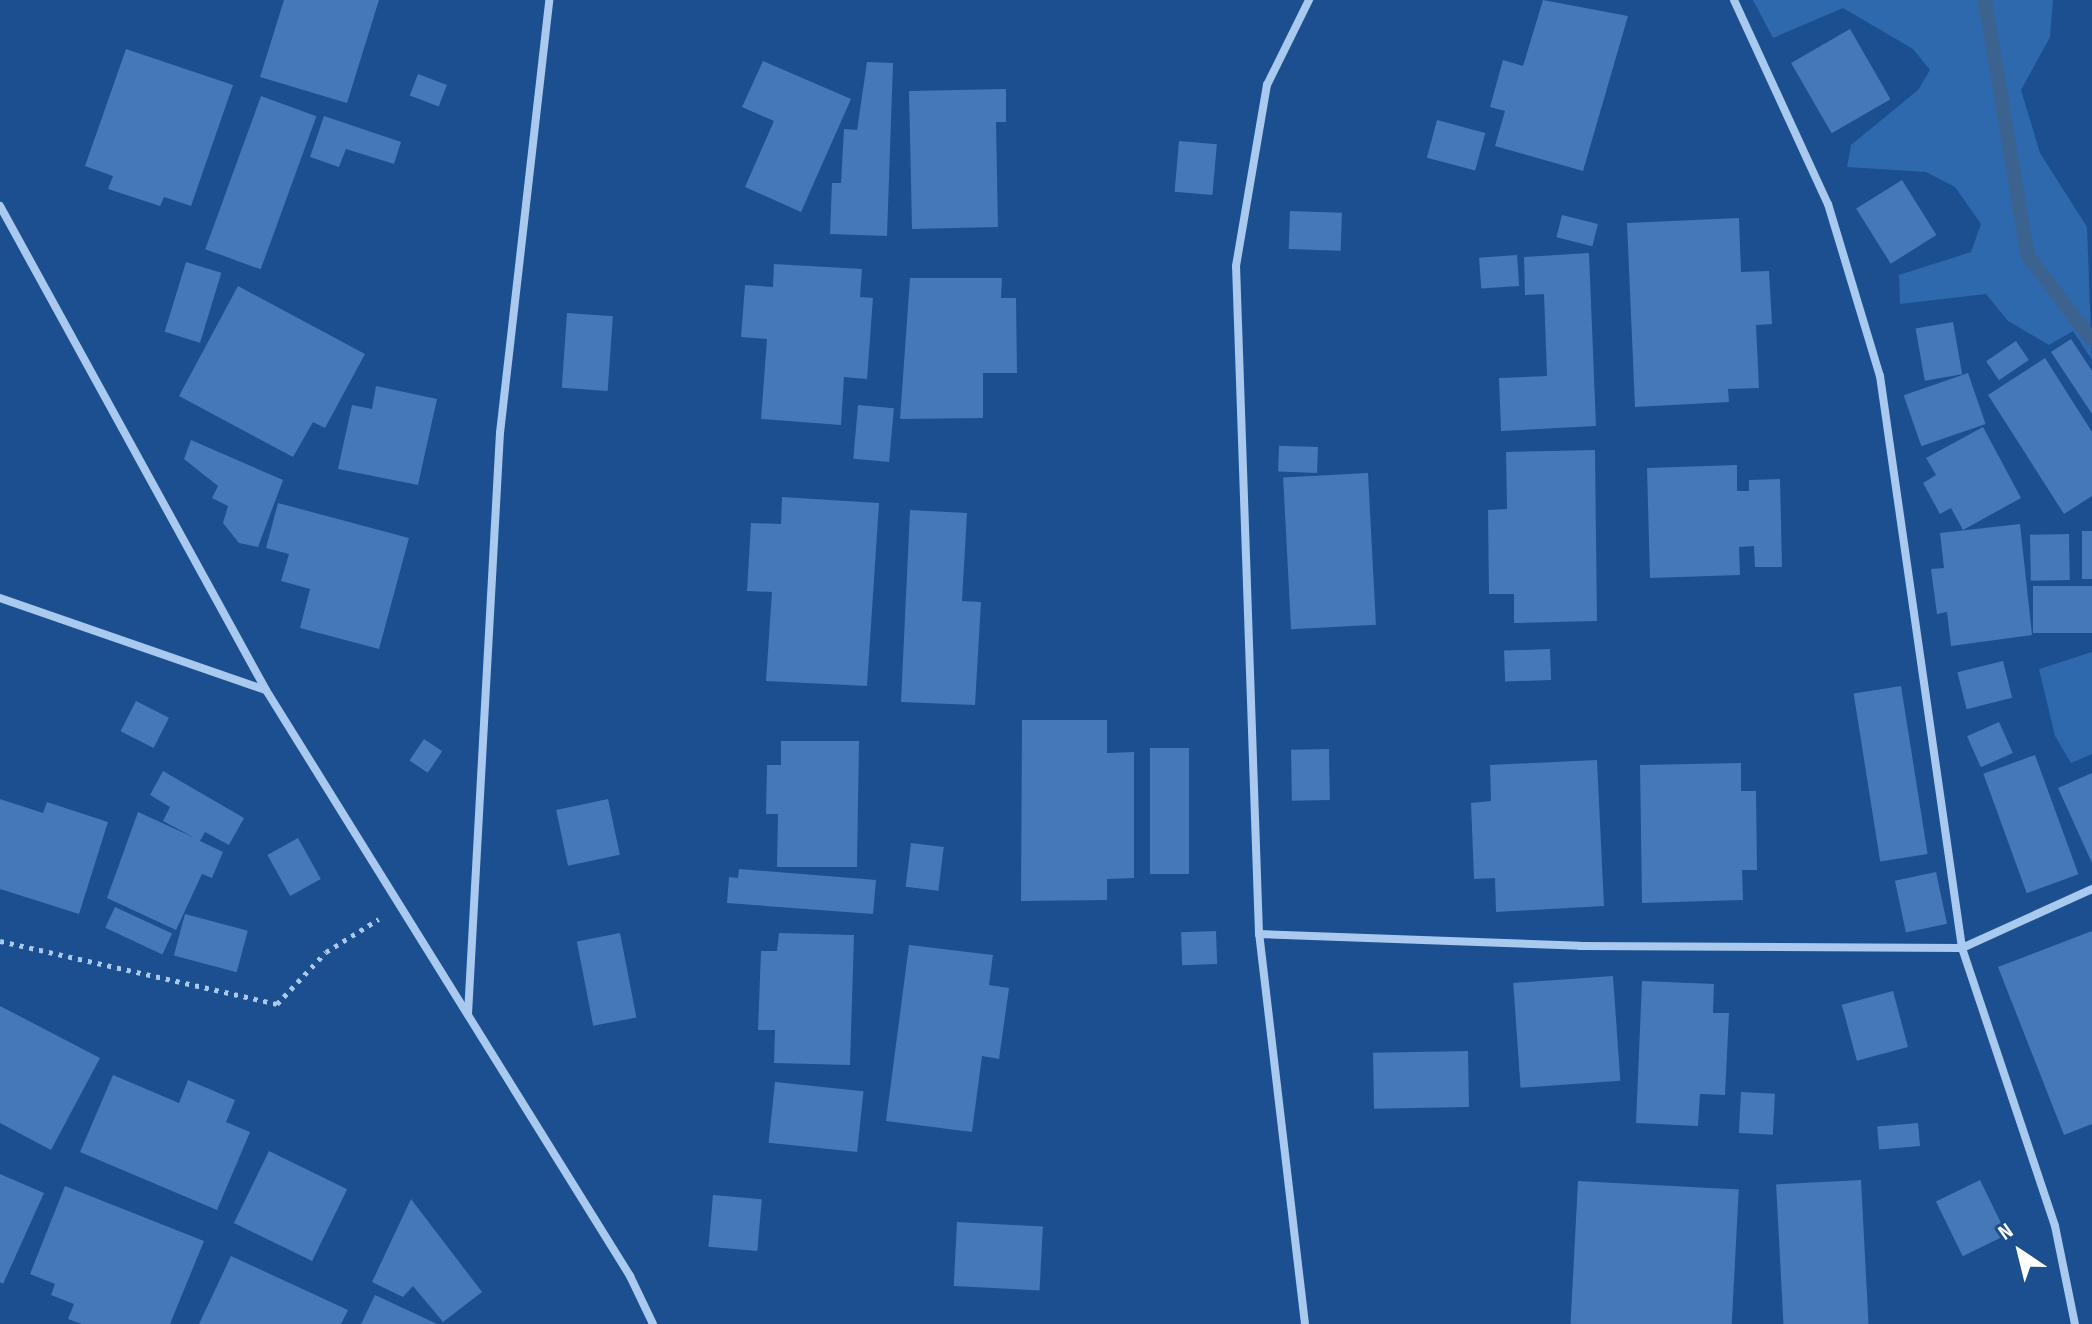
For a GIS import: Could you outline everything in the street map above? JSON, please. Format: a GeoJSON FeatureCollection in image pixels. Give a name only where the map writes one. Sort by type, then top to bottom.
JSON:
{"type":"FeatureCollection","features":[{"type":"Feature","properties":{"kind":"street"},"geometry":{"type":"LineString","coordinates":[[468,1014],[500,433],[549,0]]}},
{"type":"Feature","properties":{"kind":"street"},"geometry":{"type":"LineString","coordinates":[[1305,1324],[1259,934],[1236,266],[1267,85],[1309,0]]}},
{"type":"Feature","properties":{"kind":"street"},"geometry":{"type":"LineString","coordinates":[[1734,0],[1828,204],[1880,376],[1962,948],[2055,1226],[2075,1324]]}},
{"type":"Feature","properties":{"kind":"street"},"geometry":{"type":"LineString","coordinates":[[0,206],[266,690],[468,1014],[653,1324]]}},
{"type":"Feature","properties":{"kind":"street"},"geometry":{"type":"LineString","coordinates":[[0,598],[266,690]]}},
{"type":"Feature","properties":{"kind":"street"},"geometry":{"type":"LineString","coordinates":[[1259,934],[1580,946],[1962,948],[2092,889]]}},
{"type":"Feature","properties":{"kind":"path"},"geometry":{"type":"LineString","coordinates":[[0,941],[277,1004],[326,952],[400,905]]}},
{"type":"Feature","properties":{"kind":"shaded area"},"geometry":{"type":"Polygon","coordinates":[[[1753,0],[2053,0],[2050,37],[2021,90],[2040,153],[2087,227],[2092,360],[2073,331],[2049,345],[2008,321],[1986,294],[1900,304],[1899,275],[1971,252],[1981,224],[1955,187],[1926,172],[1847,167],[1851,145],[1918,90],[1930,70],[1913,49],[1843,8],[1773,38],[1753,0]]]}},
{"type":"Feature","properties":{"kind":"shaded area"},"geometry":{"type":"Polygon","coordinates":[[[2092,652],[2092,754],[2071,763],[2055,736],[2039,669],[2092,652]]]}},
{"type":"Feature","properties":{"kind":"building"},"geometry":{"type":"Polygon","coordinates":[[[284,0],[379,0],[347,103],[260,77],[284,0]]]}},
{"type":"Feature","properties":{"kind":"building"},"geometry":{"type":"Polygon","coordinates":[[[1543,0],[1628,16],[1583,171],[1495,146],[1505,111],[1490,107],[1503,60],[1523,66],[1543,0]]]}},
{"type":"Feature","properties":{"kind":"building"},"geometry":{"type":"Polygon","coordinates":[[[1850,29],[1890,99],[1832,133],[1791,63],[1850,29]]]}},
{"type":"Feature","properties":{"kind":"building"},"geometry":{"type":"Polygon","coordinates":[[[126,49],[233,85],[191,206],[164,197],[160,206],[108,189],[113,176],[85,166],[126,49]]]}},
{"type":"Feature","properties":{"kind":"building"},"geometry":{"type":"Polygon","coordinates":[[[763,61],[851,99],[801,212],[745,187],[774,121],[742,107],[763,61]]]}},
{"type":"Feature","properties":{"kind":"building"},"geometry":{"type":"Polygon","coordinates":[[[867,62],[893,63],[887,236],[830,234],[832,183],[841,183],[844,129],[857,130],[867,62]]]}},
{"type":"Feature","properties":{"kind":"building"},"geometry":{"type":"Polygon","coordinates":[[[418,74],[447,85],[439,107],[410,95],[418,74]]]}},
{"type":"Feature","properties":{"kind":"building"},"geometry":{"type":"Polygon","coordinates":[[[1006,89],[1006,122],[996,122],[998,227],[912,229],[909,91],[1006,89]]]}},
{"type":"Feature","properties":{"kind":"building"},"geometry":{"type":"Polygon","coordinates":[[[261,96],[316,116],[261,269],[205,249],[261,96]]]}},
{"type":"Feature","properties":{"kind":"building"},"geometry":{"type":"Polygon","coordinates":[[[324,116],[401,142],[394,164],[346,149],[339,167],[310,157],[324,116]]]}},
{"type":"Feature","properties":{"kind":"building"},"geometry":{"type":"Polygon","coordinates":[[[1437,120],[1485,133],[1475,171],[1427,158],[1437,120]]]}},
{"type":"Feature","properties":{"kind":"building"},"geometry":{"type":"Polygon","coordinates":[[[1179,141],[1217,144],[1212,195],[1175,192],[1179,141]]]}},
{"type":"Feature","properties":{"kind":"building"},"geometry":{"type":"Polygon","coordinates":[[[1902,180],[1936,235],[1891,264],[1856,209],[1902,180]]]}},
{"type":"Feature","properties":{"kind":"building"},"geometry":{"type":"Polygon","coordinates":[[[1290,211],[1342,213],[1341,251],[1289,249],[1290,211]]]}},
{"type":"Feature","properties":{"kind":"building"},"geometry":{"type":"Polygon","coordinates":[[[1562,215],[1598,224],[1592,246],[1556,237],[1562,215]]]}},
{"type":"Feature","properties":{"kind":"building"},"geometry":{"type":"Polygon","coordinates":[[[1739,218],[1741,272],[1769,271],[1772,324],[1756,325],[1759,388],[1728,389],[1729,402],[1635,407],[1627,223],[1739,218]]]}},
{"type":"Feature","properties":{"kind":"building"},"geometry":{"type":"Polygon","coordinates":[[[1589,253],[1596,426],[1501,431],[1499,378],[1547,376],[1544,294],[1525,295],[1524,257],[1589,253]]]}},
{"type":"Feature","properties":{"kind":"building"},"geometry":{"type":"Polygon","coordinates":[[[1517,255],[1519,286],[1481,289],[1479,258],[1517,255]]]}},
{"type":"Feature","properties":{"kind":"building"},"geometry":{"type":"Polygon","coordinates":[[[186,262],[221,273],[200,343],[165,332],[186,262]]]}},
{"type":"Feature","properties":{"kind":"building"},"geometry":{"type":"Polygon","coordinates":[[[774,264],[862,269],[860,297],[873,298],[867,379],[844,377],[841,425],[761,419],[767,339],[741,337],[745,285],[773,287],[774,264]]]}},
{"type":"Feature","properties":{"kind":"building"},"geometry":{"type":"Polygon","coordinates":[[[910,278],[1002,278],[1001,298],[1016,298],[1017,373],[983,373],[983,418],[900,419],[910,278]]]}},
{"type":"Feature","properties":{"kind":"building"},"geometry":{"type":"Polygon","coordinates":[[[238,286],[365,354],[325,428],[313,422],[293,457],[179,396],[238,286]]]}},
{"type":"Feature","properties":{"kind":"building"},"geometry":{"type":"Polygon","coordinates":[[[567,313],[613,316],[608,391],[562,388],[567,313]]]}},
{"type":"Feature","properties":{"kind":"building"},"geometry":{"type":"Polygon","coordinates":[[[1953,322],[1962,374],[1925,381],[1916,329],[1953,322]]]}},
{"type":"Feature","properties":{"kind":"building"},"geometry":{"type":"Polygon","coordinates":[[[2071,339],[2092,371],[2092,414],[2051,352],[2071,339]]]}},
{"type":"Feature","properties":{"kind":"building"},"geometry":{"type":"Polygon","coordinates":[[[2016,341],[2029,360],[1999,380],[1986,361],[2016,341]]]}},
{"type":"Feature","properties":{"kind":"building"},"geometry":{"type":"Polygon","coordinates":[[[2045,358],[2092,432],[2092,496],[2064,514],[1988,395],[2045,358]]]}},
{"type":"Feature","properties":{"kind":"building"},"geometry":{"type":"Polygon","coordinates":[[[1968,373],[1986,424],[1921,446],[1904,395],[1968,373]]]}},
{"type":"Feature","properties":{"kind":"building"},"geometry":{"type":"Polygon","coordinates":[[[376,386],[437,399],[418,485],[338,469],[352,405],[372,409],[376,386]]]}},
{"type":"Feature","properties":{"kind":"building"},"geometry":{"type":"Polygon","coordinates":[[[858,405],[894,408],[889,462],[853,459],[858,405]]]}},
{"type":"Feature","properties":{"kind":"building"},"geometry":{"type":"Polygon","coordinates":[[[1983,427],[2021,498],[1963,530],[1951,508],[1940,514],[1923,483],[1936,475],[1926,458],[1983,427]]]}},
{"type":"Feature","properties":{"kind":"building"},"geometry":{"type":"Polygon","coordinates":[[[191,440],[283,480],[258,547],[239,543],[223,523],[228,506],[212,498],[218,486],[184,459],[191,440]]]}},
{"type":"Feature","properties":{"kind":"building"},"geometry":{"type":"Polygon","coordinates":[[[1279,446],[1318,447],[1317,473],[1278,472],[1279,446]]]}},
{"type":"Feature","properties":{"kind":"building"},"geometry":{"type":"Polygon","coordinates":[[[1595,450],[1597,621],[1514,623],[1514,594],[1489,594],[1488,510],[1507,509],[1506,452],[1595,450]]]}},
{"type":"Feature","properties":{"kind":"building"},"geometry":{"type":"Polygon","coordinates":[[[1737,465],[1737,491],[1749,491],[1749,480],[1780,479],[1782,567],[1755,567],[1754,546],[1739,547],[1740,575],[1650,578],[1647,468],[1737,465]]]}},
{"type":"Feature","properties":{"kind":"building"},"geometry":{"type":"Polygon","coordinates":[[[1368,473],[1376,625],[1291,629],[1283,477],[1368,473]]]}},
{"type":"Feature","properties":{"kind":"building"},"geometry":{"type":"Polygon","coordinates":[[[782,497],[879,503],[867,686],[766,681],[772,592],[747,591],[751,523],[781,524],[782,497]]]}},
{"type":"Feature","properties":{"kind":"building"},"geometry":{"type":"Polygon","coordinates":[[[278,503],[409,538],[379,649],[300,628],[310,589],[281,581],[289,554],[266,548],[278,503]]]}},
{"type":"Feature","properties":{"kind":"building"},"geometry":{"type":"Polygon","coordinates":[[[910,510],[967,513],[962,601],[981,602],[975,705],[901,702],[910,510]]]}},
{"type":"Feature","properties":{"kind":"building"},"geometry":{"type":"Polygon","coordinates":[[[2020,524],[2032,635],[1951,646],[1947,612],[1937,614],[1931,569],[1944,568],[1940,533],[2020,524]]]}},
{"type":"Feature","properties":{"kind":"building"},"geometry":{"type":"Polygon","coordinates":[[[2082,531],[2092,531],[2092,579],[2082,579],[2082,531]]]}},
{"type":"Feature","properties":{"kind":"building"},"geometry":{"type":"Polygon","coordinates":[[[2069,534],[2070,580],[2031,581],[2030,535],[2069,534]]]}},
{"type":"Feature","properties":{"kind":"building"},"geometry":{"type":"Polygon","coordinates":[[[2033,586],[2092,586],[2092,633],[2033,633],[2033,586]]]}},
{"type":"Feature","properties":{"kind":"building"},"geometry":{"type":"Polygon","coordinates":[[[1550,649],[1551,680],[1505,682],[1504,651],[1550,649]]]}},
{"type":"Feature","properties":{"kind":"building"},"geometry":{"type":"Polygon","coordinates":[[[2003,661],[2012,698],[1967,709],[1957,672],[2003,661]]]}},
{"type":"Feature","properties":{"kind":"building"},"geometry":{"type":"Polygon","coordinates":[[[1901,686],[1928,854],[1880,861],[1854,694],[1901,686]]]}},
{"type":"Feature","properties":{"kind":"building"},"geometry":{"type":"Polygon","coordinates":[[[136,701],[169,718],[154,748],[121,731],[136,701]]]}},
{"type":"Feature","properties":{"kind":"building"},"geometry":{"type":"Polygon","coordinates":[[[1022,720],[1107,720],[1107,753],[1134,752],[1134,878],[1107,879],[1107,900],[1021,901],[1022,720]]]}},
{"type":"Feature","properties":{"kind":"building"},"geometry":{"type":"Polygon","coordinates":[[[1999,722],[2013,753],[1981,767],[1967,736],[1999,722]]]}},
{"type":"Feature","properties":{"kind":"building"},"geometry":{"type":"Polygon","coordinates":[[[424,739],[442,751],[428,773],[409,761],[424,739]]]}},
{"type":"Feature","properties":{"kind":"building"},"geometry":{"type":"Polygon","coordinates":[[[781,741],[859,741],[857,867],[777,867],[778,814],[766,814],[767,765],[781,765],[781,741]]]}},
{"type":"Feature","properties":{"kind":"building"},"geometry":{"type":"Polygon","coordinates":[[[1150,748],[1189,748],[1189,874],[1150,874],[1150,748]]]}},
{"type":"Feature","properties":{"kind":"building"},"geometry":{"type":"Polygon","coordinates":[[[1329,749],[1330,800],[1292,801],[1291,750],[1329,749]]]}},
{"type":"Feature","properties":{"kind":"building"},"geometry":{"type":"Polygon","coordinates":[[[2035,755],[2078,874],[2027,893],[1983,774],[2035,755]]]}},
{"type":"Feature","properties":{"kind":"building"},"geometry":{"type":"Polygon","coordinates":[[[1597,760],[1604,906],[1496,912],[1495,878],[1474,879],[1471,803],[1491,801],[1490,765],[1597,760]]]}},
{"type":"Feature","properties":{"kind":"building"},"geometry":{"type":"Polygon","coordinates":[[[1741,763],[1741,791],[1756,791],[1757,870],[1742,870],[1743,900],[1642,903],[1640,765],[1741,763]]]}},
{"type":"Feature","properties":{"kind":"building"},"geometry":{"type":"Polygon","coordinates":[[[163,771],[244,818],[229,845],[205,832],[200,841],[223,852],[212,878],[202,874],[176,930],[107,898],[138,812],[195,838],[163,821],[170,807],[150,795],[163,771]]]}},
{"type":"Feature","properties":{"kind":"building"},"geometry":{"type":"Polygon","coordinates":[[[2092,773],[2092,863],[2058,788],[2092,773]]]}},
{"type":"Feature","properties":{"kind":"building"},"geometry":{"type":"Polygon","coordinates":[[[0,799],[43,813],[47,802],[108,822],[79,914],[0,889],[0,799]]]}},
{"type":"Feature","properties":{"kind":"building"},"geometry":{"type":"Polygon","coordinates":[[[608,799],[620,855],[568,866],[556,810],[608,799]]]}},
{"type":"Feature","properties":{"kind":"building"},"geometry":{"type":"Polygon","coordinates":[[[298,838],[321,879],[290,896],[267,855],[298,838]]]}},
{"type":"Feature","properties":{"kind":"building"},"geometry":{"type":"Polygon","coordinates":[[[911,843],[944,847],[938,891],[906,887],[911,843]]]}},
{"type":"Feature","properties":{"kind":"building"},"geometry":{"type":"Polygon","coordinates":[[[739,869],[876,880],[873,914],[727,903],[729,877],[738,878],[739,869]]]}},
{"type":"Feature","properties":{"kind":"building"},"geometry":{"type":"Polygon","coordinates":[[[1936,872],[1947,924],[1906,933],[1895,881],[1936,872]]]}},
{"type":"Feature","properties":{"kind":"building"},"geometry":{"type":"Polygon","coordinates":[[[115,907],[172,934],[162,954],[105,928],[115,907]]]}},
{"type":"Feature","properties":{"kind":"building"},"geometry":{"type":"Polygon","coordinates":[[[185,914],[248,931],[237,972],[174,956],[185,914]]]}},
{"type":"Feature","properties":{"kind":"building"},"geometry":{"type":"Polygon","coordinates":[[[1216,931],[1217,964],[1182,965],[1181,932],[1216,931]]]}},
{"type":"Feature","properties":{"kind":"building"},"geometry":{"type":"Polygon","coordinates":[[[2092,931],[2092,1124],[2064,1135],[1998,967],[2092,931]]]}},
{"type":"Feature","properties":{"kind":"building"},"geometry":{"type":"Polygon","coordinates":[[[620,933],[636,1017],[593,1026],[577,941],[620,933]]]}},
{"type":"Feature","properties":{"kind":"building"},"geometry":{"type":"Polygon","coordinates":[[[779,933],[854,935],[850,1065],[774,1063],[775,1030],[758,1030],[761,951],[777,951],[779,933]]]}},
{"type":"Feature","properties":{"kind":"building"},"geometry":{"type":"Polygon","coordinates":[[[909,945],[993,955],[989,985],[1009,988],[999,1059],[982,1056],[972,1132],[886,1121],[909,945]]]}},
{"type":"Feature","properties":{"kind":"building"},"geometry":{"type":"Polygon","coordinates":[[[1613,976],[1620,1081],[1521,1088],[1513,983],[1613,976]]]}},
{"type":"Feature","properties":{"kind":"building"},"geometry":{"type":"Polygon","coordinates":[[[1642,981],[1714,984],[1713,1013],[1729,1013],[1725,1095],[1700,1094],[1698,1126],[1636,1123],[1642,981]]]}},
{"type":"Feature","properties":{"kind":"building"},"geometry":{"type":"Polygon","coordinates":[[[1893,991],[1908,1047],[1857,1061],[1842,1005],[1893,991]]]}},
{"type":"Feature","properties":{"kind":"building"},"geometry":{"type":"Polygon","coordinates":[[[0,1006],[100,1058],[51,1150],[0,1123],[0,1006]]]}},
{"type":"Feature","properties":{"kind":"building"},"geometry":{"type":"Polygon","coordinates":[[[1468,1051],[1469,1107],[1374,1109],[1373,1053],[1468,1051]]]}},
{"type":"Feature","properties":{"kind":"building"},"geometry":{"type":"Polygon","coordinates":[[[113,1075],[179,1103],[188,1080],[235,1100],[226,1122],[250,1132],[217,1210],[80,1152],[113,1075]]]}},
{"type":"Feature","properties":{"kind":"building"},"geometry":{"type":"Polygon","coordinates":[[[775,1082],[864,1091],[857,1152],[769,1143],[775,1082]]]}},
{"type":"Feature","properties":{"kind":"building"},"geometry":{"type":"Polygon","coordinates":[[[1741,1092],[1775,1094],[1773,1135],[1739,1133],[1741,1092]]]}},
{"type":"Feature","properties":{"kind":"building"},"geometry":{"type":"Polygon","coordinates":[[[1918,1123],[1920,1146],[1879,1149],[1877,1127],[1918,1123]]]}},
{"type":"Feature","properties":{"kind":"building"},"geometry":{"type":"Polygon","coordinates":[[[269,1151],[347,1189],[312,1261],[234,1223],[269,1151]]]}},
{"type":"Feature","properties":{"kind":"building"},"geometry":{"type":"Polygon","coordinates":[[[0,1174],[44,1193],[3,1284],[0,1282],[0,1174]]]}},
{"type":"Feature","properties":{"kind":"building"},"geometry":{"type":"Polygon","coordinates":[[[1861,1180],[1869,1324],[1783,1324],[1776,1184],[1861,1180]]]}},
{"type":"Feature","properties":{"kind":"building"},"geometry":{"type":"Polygon","coordinates":[[[1980,1180],[2007,1235],[1963,1256],[1936,1201],[1980,1180]]]}},
{"type":"Feature","properties":{"kind":"building"},"geometry":{"type":"Polygon","coordinates":[[[1578,1181],[1739,1189],[1732,1324],[1571,1324],[1578,1181]]]}},
{"type":"Feature","properties":{"kind":"building"},"geometry":{"type":"Polygon","coordinates":[[[65,1186],[204,1241],[170,1324],[82,1324],[68,1319],[74,1304],[51,1295],[55,1284],[30,1274],[65,1186]]]}},
{"type":"Feature","properties":{"kind":"building"},"geometry":{"type":"Polygon","coordinates":[[[713,1195],[762,1199],[757,1251],[708,1247],[713,1195]]]}},
{"type":"Feature","properties":{"kind":"building"},"geometry":{"type":"Polygon","coordinates":[[[411,1199],[482,1292],[443,1322],[413,1286],[403,1297],[372,1282],[411,1199]]]}},
{"type":"Feature","properties":{"kind":"building"},"geometry":{"type":"Polygon","coordinates":[[[957,1222],[1043,1227],[1040,1290],[954,1286],[957,1222]]]}},
{"type":"Feature","properties":{"kind":"building"},"geometry":{"type":"Polygon","coordinates":[[[231,1256],[348,1310],[341,1324],[199,1324],[231,1256]]]}},
{"type":"Feature","properties":{"kind":"building"},"geometry":{"type":"Polygon","coordinates":[[[375,1295],[437,1324],[361,1324],[375,1295]]]}},
{"type":"Feature","properties":{"kind":"waterway"},"geometry":{"type":"LineString","coordinates":[[1985,0],[2028,256],[2092,340]]}}]}
